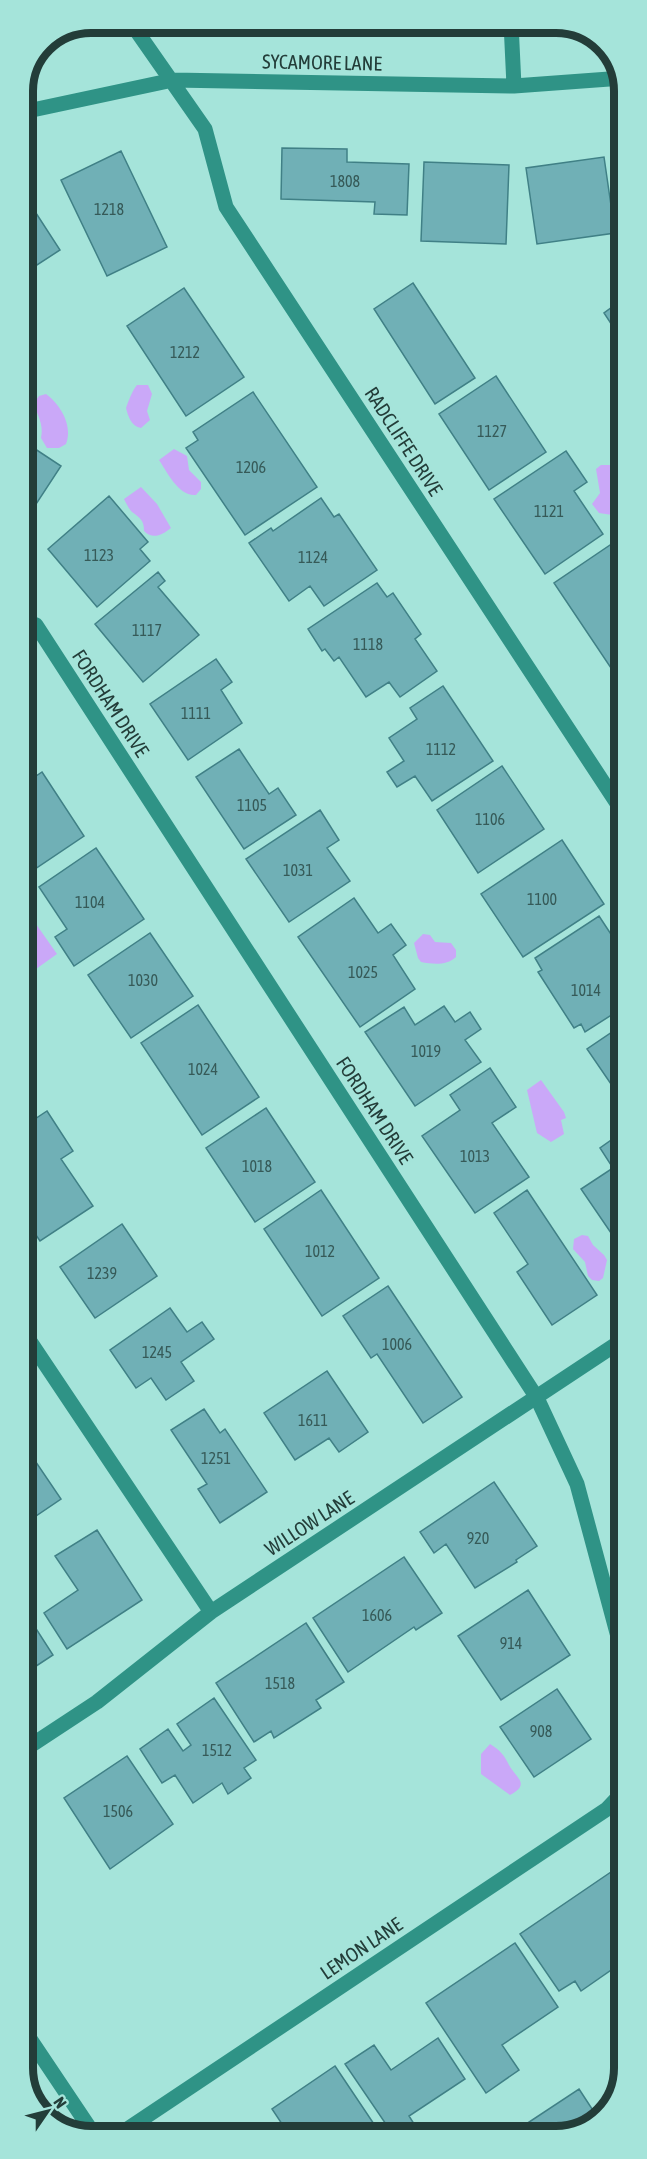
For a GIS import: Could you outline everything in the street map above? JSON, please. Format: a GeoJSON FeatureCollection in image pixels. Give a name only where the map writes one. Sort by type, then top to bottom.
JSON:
{"type":"FeatureCollection","features":[{"type":"Feature","properties":{"kind":"street","name":"RADCLIFFE DRIVE"},"geometry":{"type":"LineString","coordinates":[[138,33],[173,80],[205,129],[226,207],[614,799]]}},
{"type":"Feature","properties":{"kind":"street"},"geometry":{"type":"LineString","coordinates":[[511,33],[514,86]]}},
{"type":"Feature","properties":{"kind":"street","name":"SYCAMORE LANE"},"geometry":{"type":"LineString","coordinates":[[33,110],[173,80],[514,86],[613,79]]}},
{"type":"Feature","properties":{"kind":"street","name":"FORDHAM DRIVE"},"geometry":{"type":"LineString","coordinates":[[33,624],[36,625],[537,1398],[577,1484],[614,1622]]}},
{"type":"Feature","properties":{"kind":"street"},"geometry":{"type":"LineString","coordinates":[[33,1346],[211,1612]]}},
{"type":"Feature","properties":{"kind":"street","name":"WILLOW LANE"},"geometry":{"type":"LineString","coordinates":[[33,1744],[97,1702],[211,1612],[614,1346]]}},
{"type":"Feature","properties":{"kind":"street","name":"LEMON LANE"},"geometry":{"type":"LineString","coordinates":[[132,2126],[607,1809],[614,1802]]}},
{"type":"Feature","properties":{"kind":"street"},"geometry":{"type":"LineString","coordinates":[[33,2043],[88,2126]]}},
{"type":"Feature","properties":{"kind":"shaded area"},"geometry":{"type":"Polygon","coordinates":[[[137,385],[148,385],[152,394],[147,411],[150,420],[141,428],[132,423],[126,408],[137,385]]]}},
{"type":"Feature","properties":{"kind":"shaded area"},"geometry":{"type":"Polygon","coordinates":[[[46,394],[61,410],[67,423],[66,444],[59,448],[47,448],[41,438],[41,424],[34,403],[39,396],[46,394]]]}},
{"type":"Feature","properties":{"kind":"shaded area"},"geometry":{"type":"Polygon","coordinates":[[[174,449],[187,456],[189,470],[201,482],[201,489],[196,495],[190,495],[179,488],[159,460],[174,449]]]}},
{"type":"Feature","properties":{"kind":"shaded area"},"geometry":{"type":"Polygon","coordinates":[[[601,465],[614,465],[614,515],[599,513],[592,504],[600,493],[596,469],[601,465]]]}},
{"type":"Feature","properties":{"kind":"shaded area"},"geometry":{"type":"Polygon","coordinates":[[[141,487],[157,504],[171,528],[161,534],[154,536],[147,534],[141,520],[131,511],[124,499],[141,487]]]}},
{"type":"Feature","properties":{"kind":"shaded area"},"geometry":{"type":"Polygon","coordinates":[[[33,920],[57,954],[36,969],[33,965],[33,920]]]}},
{"type":"Feature","properties":{"kind":"shaded area"},"geometry":{"type":"Polygon","coordinates":[[[423,934],[430,935],[435,942],[451,943],[456,950],[456,957],[444,963],[421,962],[414,943],[423,934]]]}},
{"type":"Feature","properties":{"kind":"shaded area"},"geometry":{"type":"Polygon","coordinates":[[[541,1080],[566,1118],[561,1120],[564,1134],[551,1142],[537,1133],[527,1090],[541,1080]]]}},
{"type":"Feature","properties":{"kind":"shaded area"},"geometry":{"type":"Polygon","coordinates":[[[582,1235],[588,1236],[607,1260],[603,1278],[599,1281],[592,1280],[588,1276],[585,1262],[573,1249],[574,1239],[582,1235]]]}},
{"type":"Feature","properties":{"kind":"shaded area"},"geometry":{"type":"Polygon","coordinates":[[[490,1744],[502,1753],[520,1781],[520,1788],[510,1795],[481,1774],[481,1754],[490,1744]]]}},
{"type":"Feature","properties":{"kind":"building"},"geometry":{"type":"Polygon","coordinates":[[[282,148],[347,149],[347,162],[409,164],[407,215],[374,214],[375,202],[281,199],[282,148]]]}},
{"type":"Feature","properties":{"kind":"building"},"geometry":{"type":"Polygon","coordinates":[[[121,151],[167,247],[107,276],[61,180],[121,151]]]}},
{"type":"Feature","properties":{"kind":"building"},"geometry":{"type":"Polygon","coordinates":[[[604,157],[614,233],[537,244],[526,168],[604,157]]]}},
{"type":"Feature","properties":{"kind":"building"},"geometry":{"type":"Polygon","coordinates":[[[424,162],[509,165],[506,244],[421,241],[424,162]]]}},
{"type":"Feature","properties":{"kind":"building"},"geometry":{"type":"Polygon","coordinates":[[[33,208],[60,250],[33,268],[33,208]]]}},
{"type":"Feature","properties":{"kind":"building"},"geometry":{"type":"Polygon","coordinates":[[[413,283],[475,378],[435,404],[374,309],[413,283]]]}},
{"type":"Feature","properties":{"kind":"building"},"geometry":{"type":"Polygon","coordinates":[[[184,288],[244,377],[186,416],[127,326],[184,288]]]}},
{"type":"Feature","properties":{"kind":"building"},"geometry":{"type":"Polygon","coordinates":[[[614,306],[614,328],[604,313],[614,306]]]}},
{"type":"Feature","properties":{"kind":"building"},"geometry":{"type":"Polygon","coordinates":[[[496,376],[546,452],[489,490],[439,414],[496,376]]]}},
{"type":"Feature","properties":{"kind":"building"},"geometry":{"type":"Polygon","coordinates":[[[253,392],[317,487],[245,535],[186,448],[198,440],[193,432],[253,392]]]}},
{"type":"Feature","properties":{"kind":"building"},"geometry":{"type":"Polygon","coordinates":[[[33,448],[61,466],[33,509],[33,448]]]}},
{"type":"Feature","properties":{"kind":"building"},"geometry":{"type":"Polygon","coordinates":[[[566,451],[587,482],[574,491],[603,534],[545,574],[494,499],[566,451]]]}},
{"type":"Feature","properties":{"kind":"building"},"geometry":{"type":"Polygon","coordinates":[[[109,496],[148,542],[140,549],[150,561],[97,607],[48,549],[109,496]]]}},
{"type":"Feature","properties":{"kind":"building"},"geometry":{"type":"Polygon","coordinates":[[[321,498],[334,517],[339,514],[377,570],[324,606],[310,586],[289,601],[249,543],[271,528],[273,531],[321,498]]]}},
{"type":"Feature","properties":{"kind":"building"},"geometry":{"type":"Polygon","coordinates":[[[614,542],[614,670],[613,671],[554,583],[614,542]]]}},
{"type":"Feature","properties":{"kind":"building"},"geometry":{"type":"Polygon","coordinates":[[[158,572],[165,581],[158,587],[199,635],[143,682],[95,624],[158,572]]]}},
{"type":"Feature","properties":{"kind":"building"},"geometry":{"type":"Polygon","coordinates":[[[377,583],[387,597],[393,593],[421,634],[415,639],[437,671],[400,697],[389,682],[366,697],[339,657],[334,661],[325,649],[322,651],[308,629],[377,583]]]}},
{"type":"Feature","properties":{"kind":"building"},"geometry":{"type":"Polygon","coordinates":[[[216,659],[232,682],[221,690],[242,723],[188,760],[150,704],[216,659]]]}},
{"type":"Feature","properties":{"kind":"building"},"geometry":{"type":"Polygon","coordinates":[[[443,686],[493,761],[432,801],[415,776],[397,787],[387,772],[404,761],[389,738],[417,719],[410,708],[443,686]]]}},
{"type":"Feature","properties":{"kind":"building"},"geometry":{"type":"Polygon","coordinates":[[[239,749],[269,794],[278,788],[296,815],[244,849],[196,777],[239,749]]]}},
{"type":"Feature","properties":{"kind":"building"},"geometry":{"type":"Polygon","coordinates":[[[502,766],[544,829],[478,873],[437,810],[502,766]]]}},
{"type":"Feature","properties":{"kind":"building"},"geometry":{"type":"Polygon","coordinates":[[[42,772],[84,836],[33,870],[33,778],[42,772]]]}},
{"type":"Feature","properties":{"kind":"building"},"geometry":{"type":"Polygon","coordinates":[[[320,810],[339,840],[327,848],[350,881],[289,922],[246,859],[320,810]]]}},
{"type":"Feature","properties":{"kind":"building"},"geometry":{"type":"Polygon","coordinates":[[[562,840],[604,904],[523,957],[481,894],[562,840]]]}},
{"type":"Feature","properties":{"kind":"building"},"geometry":{"type":"Polygon","coordinates":[[[96,848],[144,919],[74,966],[55,937],[67,929],[39,887],[96,848]]]}},
{"type":"Feature","properties":{"kind":"building"},"geometry":{"type":"Polygon","coordinates":[[[354,898],[378,933],[391,924],[406,945],[393,955],[415,989],[360,1027],[298,937],[354,898]]]}},
{"type":"Feature","properties":{"kind":"building"},"geometry":{"type":"Polygon","coordinates":[[[599,916],[614,939],[614,1013],[585,1032],[581,1024],[574,1028],[538,972],[542,970],[535,958],[599,916]]]}},
{"type":"Feature","properties":{"kind":"building"},"geometry":{"type":"Polygon","coordinates":[[[150,933],[193,996],[131,1038],[88,975],[150,933]]]}},
{"type":"Feature","properties":{"kind":"building"},"geometry":{"type":"Polygon","coordinates":[[[198,1005],[259,1097],[202,1135],[141,1043],[198,1005]]]}},
{"type":"Feature","properties":{"kind":"building"},"geometry":{"type":"Polygon","coordinates":[[[444,1006],[455,1022],[470,1012],[481,1029],[465,1040],[481,1062],[415,1106],[365,1032],[404,1007],[415,1025],[444,1006]]]}},
{"type":"Feature","properties":{"kind":"building"},"geometry":{"type":"Polygon","coordinates":[[[614,1031],[614,1088],[587,1049],[614,1031]]]}},
{"type":"Feature","properties":{"kind":"building"},"geometry":{"type":"Polygon","coordinates":[[[490,1068],[516,1107],[492,1123],[529,1177],[475,1213],[422,1136],[460,1110],[450,1095],[490,1068]]]}},
{"type":"Feature","properties":{"kind":"building"},"geometry":{"type":"Polygon","coordinates":[[[266,1108],[315,1182],[255,1222],[206,1148],[266,1108]]]}},
{"type":"Feature","properties":{"kind":"building"},"geometry":{"type":"Polygon","coordinates":[[[47,1111],[73,1151],[61,1159],[93,1206],[40,1241],[33,1231],[33,1120],[47,1111]]]}},
{"type":"Feature","properties":{"kind":"building"},"geometry":{"type":"Polygon","coordinates":[[[614,1138],[614,1237],[581,1189],[613,1168],[600,1148],[614,1138]]]}},
{"type":"Feature","properties":{"kind":"building"},"geometry":{"type":"Polygon","coordinates":[[[321,1190],[379,1278],[322,1316],[264,1229],[321,1190]]]}},
{"type":"Feature","properties":{"kind":"building"},"geometry":{"type":"Polygon","coordinates":[[[527,1190],[597,1295],[552,1325],[517,1272],[528,1264],[494,1213],[527,1190]]]}},
{"type":"Feature","properties":{"kind":"building"},"geometry":{"type":"Polygon","coordinates":[[[122,1224],[157,1276],[95,1318],[60,1267],[122,1224]]]}},
{"type":"Feature","properties":{"kind":"building"},"geometry":{"type":"Polygon","coordinates":[[[388,1286],[462,1397],[423,1423],[377,1354],[371,1358],[343,1316],[388,1286]]]}},
{"type":"Feature","properties":{"kind":"building"},"geometry":{"type":"Polygon","coordinates":[[[170,1308],[187,1332],[202,1322],[214,1339],[181,1362],[194,1381],[166,1400],[151,1378],[136,1388],[110,1350],[170,1308]]]}},
{"type":"Feature","properties":{"kind":"building"},"geometry":{"type":"Polygon","coordinates":[[[327,1371],[368,1432],[339,1452],[329,1438],[295,1460],[264,1413],[327,1371]]]}},
{"type":"Feature","properties":{"kind":"building"},"geometry":{"type":"Polygon","coordinates":[[[204,1409],[220,1433],[225,1429],[267,1492],[220,1523],[198,1489],[207,1484],[171,1430],[204,1409]]]}},
{"type":"Feature","properties":{"kind":"building"},"geometry":{"type":"Polygon","coordinates":[[[33,1458],[61,1499],[33,1518],[33,1458]]]}},
{"type":"Feature","properties":{"kind":"building"},"geometry":{"type":"Polygon","coordinates":[[[494,1482],[537,1546],[516,1560],[517,1562],[475,1588],[446,1544],[434,1553],[420,1532],[494,1482]]]}},
{"type":"Feature","properties":{"kind":"building"},"geometry":{"type":"Polygon","coordinates":[[[97,1530],[142,1600],[67,1649],[44,1613],[78,1590],[55,1556],[97,1530]]]}},
{"type":"Feature","properties":{"kind":"building"},"geometry":{"type":"Polygon","coordinates":[[[404,1557],[442,1613],[416,1630],[414,1627],[348,1672],[313,1618],[404,1557]]]}},
{"type":"Feature","properties":{"kind":"building"},"geometry":{"type":"Polygon","coordinates":[[[528,1590],[570,1655],[501,1700],[458,1636],[528,1590]]]}},
{"type":"Feature","properties":{"kind":"building"},"geometry":{"type":"Polygon","coordinates":[[[306,1623],[344,1682],[316,1700],[321,1708],[274,1738],[271,1731],[254,1742],[216,1683],[306,1623]]]}},
{"type":"Feature","properties":{"kind":"building"},"geometry":{"type":"Polygon","coordinates":[[[33,1624],[53,1655],[33,1668],[33,1624]]]}},
{"type":"Feature","properties":{"kind":"building"},"geometry":{"type":"Polygon","coordinates":[[[557,1689],[591,1739],[534,1777],[500,1727],[557,1689]]]}},
{"type":"Feature","properties":{"kind":"building"},"geometry":{"type":"Polygon","coordinates":[[[214,1698],[256,1760],[244,1768],[251,1778],[228,1794],[222,1783],[193,1803],[175,1775],[162,1783],[140,1749],[168,1729],[183,1751],[191,1745],[177,1724],[214,1698]]]}},
{"type":"Feature","properties":{"kind":"building"},"geometry":{"type":"Polygon","coordinates":[[[127,1756],[173,1824],[110,1869],[64,1798],[127,1756]]]}},
{"type":"Feature","properties":{"kind":"building"},"geometry":{"type":"Polygon","coordinates":[[[611,1872],[614,1876],[614,1968],[581,1991],[575,1981],[559,1991],[520,1934],[611,1872]]]}},
{"type":"Feature","properties":{"kind":"building"},"geometry":{"type":"Polygon","coordinates":[[[515,1943],[558,2007],[502,2045],[519,2070],[486,2093],[426,2003],[515,1943]]]}},
{"type":"Feature","properties":{"kind":"building"},"geometry":{"type":"Polygon","coordinates":[[[438,2038],[465,2079],[409,2116],[415,2126],[387,2126],[345,2064],[374,2045],[391,2070],[438,2038]]]}},
{"type":"Feature","properties":{"kind":"building"},"geometry":{"type":"Polygon","coordinates":[[[335,2066],[375,2126],[283,2126],[272,2109],[335,2066]]]}},
{"type":"Feature","properties":{"kind":"building"},"geometry":{"type":"Polygon","coordinates":[[[579,2089],[594,2112],[578,2122],[567,2125],[523,2126],[579,2089]]]}}]}
